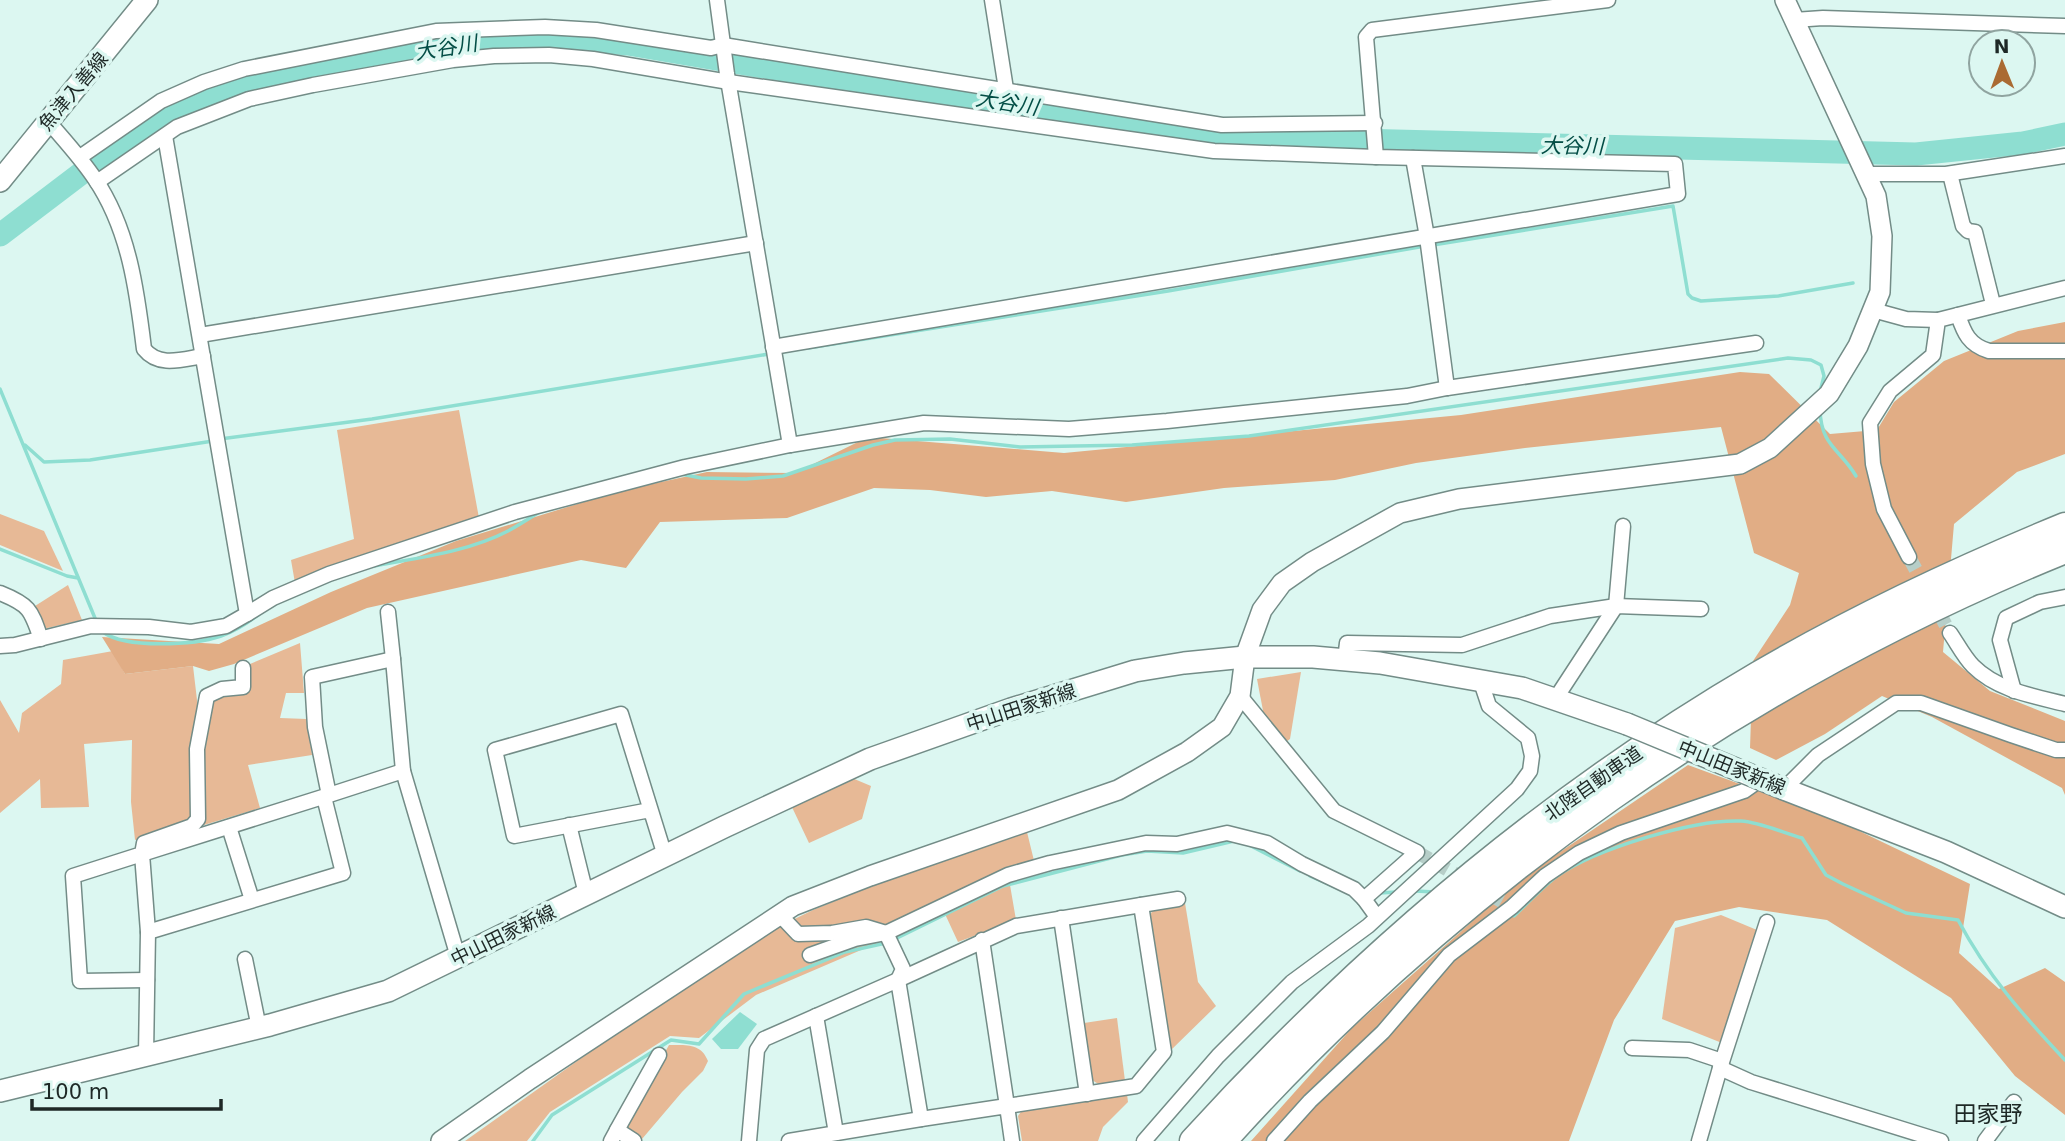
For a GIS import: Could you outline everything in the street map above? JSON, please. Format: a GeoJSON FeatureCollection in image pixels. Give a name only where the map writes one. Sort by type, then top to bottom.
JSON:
{"type":"FeatureCollection","features":[{"type":"Feature","properties":{"kind":"highway","name":"北陸自動車道"},"geometry":{"type":"LineString","coordinates":[[1193,1141],[1243,1085],[1388,945],[1458,884],[1604,775],[1724,696],[1839,630],[1929,585],[2065,526]]}},
{"type":"Feature","properties":{"kind":"highway","name":"北陸自動車道"},"geometry":{"type":"LineString","coordinates":[[1223,1141],[1328,1031],[1402,962],[1484,891],[1618,792],[1761,699],[1848,651],[1929,610],[2065,550]]}},
{"type":"Feature","properties":{"kind":"main road","name":"魚津入善線"},"geometry":{"type":"LineString","coordinates":[[0,181],[143,4]]}},
{"type":"Feature","properties":{"kind":"main road","name":"中山田家新線"},"geometry":{"type":"LineString","coordinates":[[0,1091],[259,1028],[388,991],[870,759],[1011,709],[1135,671],[1245,657],[1345,660],[1480,679],[1556,698],[1628,724],[1946,852],[2065,907]]}},
{"type":"Feature","properties":{"kind":"street"},"geometry":{"type":"LineString","coordinates":[[717,0],[790,446]]}},
{"type":"Feature","properties":{"kind":"street"},"geometry":{"type":"LineString","coordinates":[[992,0],[1006,89]]}},
{"type":"Feature","properties":{"kind":"street"},"geometry":{"type":"LineString","coordinates":[[1376,157],[1366,37],[1373,30],[1608,0]]}},
{"type":"Feature","properties":{"kind":"street"},"geometry":{"type":"LineString","coordinates":[[441,1141],[530,1079],[793,906],[870,876],[1118,790],[1187,751],[1222,727],[1240,696],[1245,657],[1262,610],[1282,583],[1312,562],[1400,513],[1459,499],[1740,464],[1770,448],[1829,394],[1858,346],[1880,292],[1882,236],[1876,196],[1785,0]]}},
{"type":"Feature","properties":{"kind":"street"},"geometry":{"type":"LineString","coordinates":[[1794,20],[1823,18],[2065,26]]}},
{"type":"Feature","properties":{"kind":"street"},"geometry":{"type":"LineString","coordinates":[[79,157],[161,102],[204,82],[256,66],[436,31],[545,27],[596,30],[1006,89],[1222,125],[1375,123]]}},
{"type":"Feature","properties":{"kind":"street"},"geometry":{"type":"LineString","coordinates":[[97,182],[165,136],[196,119],[249,99],[453,60],[549,55],[728,78],[1214,151],[1675,164],[1678,194],[773,347]]}},
{"type":"Feature","properties":{"kind":"street"},"geometry":{"type":"LineString","coordinates":[[48,121],[97,182],[129,257],[144,349],[149,356],[160,362],[203,356]]}},
{"type":"Feature","properties":{"kind":"street"},"geometry":{"type":"LineString","coordinates":[[165,136],[247,614]]}},
{"type":"Feature","properties":{"kind":"street"},"geometry":{"type":"LineString","coordinates":[[1866,174],[1950,174],[2065,156]]}},
{"type":"Feature","properties":{"kind":"street"},"geometry":{"type":"LineString","coordinates":[[1413,158],[1427,237],[1447,388]]}},
{"type":"Feature","properties":{"kind":"street"},"geometry":{"type":"LineString","coordinates":[[1950,174],[1962,226],[1975,232],[1993,304]]}},
{"type":"Feature","properties":{"kind":"street"},"geometry":{"type":"LineString","coordinates":[[200,335],[756,243]]}},
{"type":"Feature","properties":{"kind":"street"},"geometry":{"type":"LineString","coordinates":[[1873,310],[1906,319],[1938,320],[2065,288]]}},
{"type":"Feature","properties":{"kind":"street"},"geometry":{"type":"LineString","coordinates":[[1958,315],[1965,336],[1977,348],[1989,351],[2065,351]]}},
{"type":"Feature","properties":{"kind":"street"},"geometry":{"type":"LineString","coordinates":[[1909,557],[1884,509],[1873,464],[1870,423],[1890,391],[1933,355],[1938,320]]}},
{"type":"Feature","properties":{"kind":"street"},"geometry":{"type":"LineString","coordinates":[[0,646],[15,645],[91,626],[149,627],[191,632],[226,626],[273,598],[329,574],[514,512],[685,467],[790,446],[924,423],[1069,429],[1407,396],[1756,343]]}},
{"type":"Feature","properties":{"kind":"street"},"geometry":{"type":"LineString","coordinates":[[1556,698],[1616,606],[1623,526]]}},
{"type":"Feature","properties":{"kind":"street"},"geometry":{"type":"LineString","coordinates":[[0,593],[21,601],[32,614],[41,639]]}},
{"type":"Feature","properties":{"kind":"street"},"geometry":{"type":"LineString","coordinates":[[2014,691],[2000,640],[2006,618],[2040,602],[2065,597]]}},
{"type":"Feature","properties":{"kind":"street"},"geometry":{"type":"LineString","coordinates":[[1345,660],[1347,643],[1462,645],[1550,616],[1616,606],[1701,609]]}},
{"type":"Feature","properties":{"kind":"street"},"geometry":{"type":"LineString","coordinates":[[388,612],[403,771],[458,957]]}},
{"type":"Feature","properties":{"kind":"street"},"geometry":{"type":"LineString","coordinates":[[1950,633],[1972,665],[1992,681],[2014,691],[2065,704]]}},
{"type":"Feature","properties":{"kind":"street"},"geometry":{"type":"LineString","coordinates":[[148,932],[343,873],[315,727],[312,677],[393,659]]}},
{"type":"Feature","properties":{"kind":"street"},"geometry":{"type":"LineString","coordinates":[[146,1055],[148,932],[142,855],[144,843],[192,826],[198,819],[197,750],[207,696],[222,689],[243,687],[243,668]]}},
{"type":"Feature","properties":{"kind":"street"},"geometry":{"type":"LineString","coordinates":[[1144,1141],[1218,1056],[1292,982],[1377,917],[1517,789],[1530,771],[1532,756],[1528,738],[1489,706],[1480,679]]}},
{"type":"Feature","properties":{"kind":"street"},"geometry":{"type":"LineString","coordinates":[[1240,696],[1334,811],[1417,852],[1364,899]]}},
{"type":"Feature","properties":{"kind":"street"},"geometry":{"type":"LineString","coordinates":[[1784,789],[1818,755],[1896,704],[1921,703],[2045,746],[2065,750]]}},
{"type":"Feature","properties":{"kind":"street"},"geometry":{"type":"LineString","coordinates":[[650,810],[514,836],[495,750],[621,714],[665,856]]}},
{"type":"Feature","properties":{"kind":"street"},"geometry":{"type":"LineString","coordinates":[[147,980],[80,981],[73,876],[403,771]]}},
{"type":"Feature","properties":{"kind":"street"},"geometry":{"type":"LineString","coordinates":[[1274,1141],[1310,1101],[1382,1032],[1449,956],[1512,907],[1545,876],[1578,853],[1621,834],[1744,791],[1761,779]]}},
{"type":"Feature","properties":{"kind":"street"},"geometry":{"type":"LineString","coordinates":[[569,825],[586,894]]}},
{"type":"Feature","properties":{"kind":"street"},"geometry":{"type":"LineString","coordinates":[[229,827],[252,901]]}},
{"type":"Feature","properties":{"kind":"street"},"geometry":{"type":"LineString","coordinates":[[810,955],[855,939],[886,933],[1007,875],[1146,843],[1177,844],[1227,833],[1267,843],[1353,889],[1377,917]]}},
{"type":"Feature","properties":{"kind":"street"},"geometry":{"type":"LineString","coordinates":[[749,1141],[757,1049],[764,1039],[1016,926],[1178,899]]}},
{"type":"Feature","properties":{"kind":"street"},"geometry":{"type":"LineString","coordinates":[[789,1141],[1136,1086],[1164,1052],[1141,905]]}},
{"type":"Feature","properties":{"kind":"street"},"geometry":{"type":"LineString","coordinates":[[779,915],[798,934],[832,933],[866,927],[886,933],[903,969],[898,980],[921,1119]]}},
{"type":"Feature","properties":{"kind":"street"},"geometry":{"type":"LineString","coordinates":[[1061,918],[1087,1094]]}},
{"type":"Feature","properties":{"kind":"street"},"geometry":{"type":"LineString","coordinates":[[1699,1141],[1767,922]]}},
{"type":"Feature","properties":{"kind":"street"},"geometry":{"type":"LineString","coordinates":[[982,940],[1012,1141]]}},
{"type":"Feature","properties":{"kind":"street"},"geometry":{"type":"LineString","coordinates":[[245,959],[259,1028]]}},
{"type":"Feature","properties":{"kind":"street"},"geometry":{"type":"LineString","coordinates":[[816,1016],[836,1133]]}},
{"type":"Feature","properties":{"kind":"street"},"geometry":{"type":"LineString","coordinates":[[1632,1048],[1689,1051],[1721,1064],[1751,1082],[1941,1141]]}},
{"type":"Feature","properties":{"kind":"street"},"geometry":{"type":"LineString","coordinates":[[634,1141],[614,1135],[659,1055]]}},
{"type":"Feature","properties":{"kind":"street"},"geometry":{"type":"LineString","coordinates":[[1985,1141],[2014,1102]]}},
{"type":"Feature","properties":{"kind":"shaded area"},"geometry":{"type":"Polygon","coordinates":[[[2065,322],[2065,454],[2017,472],[1954,524],[1943,652],[1990,691],[2065,721],[2065,795],[2062,788],[1932,717],[1882,696],[1825,734],[1776,760],[1750,748],[1753,661],[1790,605],[1799,573],[1754,553],[1721,427],[1525,448],[1416,463],[1335,480],[1224,488],[1126,502],[1052,491],[986,497],[930,490],[874,488],[787,518],[660,522],[626,568],[581,560],[367,608],[234,664],[209,671],[193,666],[125,674],[102,637],[219,644],[331,592],[456,541],[620,491],[707,472],[795,473],[868,437],[1064,453],[1461,415],[1740,372],[1769,374],[1830,434],[1877,430],[1894,402],[1944,361],[2018,331],[2065,322]]]}},
{"type":"Feature","properties":{"kind":"shaded area"},"geometry":{"type":"Polygon","coordinates":[[[459,410],[479,518],[295,583],[291,560],[354,539],[337,430],[459,410]]]}},
{"type":"Feature","properties":{"kind":"shaded area"},"geometry":{"type":"Polygon","coordinates":[[[0,514],[44,531],[63,571],[0,545],[0,514]]]}},
{"type":"Feature","properties":{"kind":"shaded area"},"geometry":{"type":"Polygon","coordinates":[[[68,585],[82,620],[43,629],[35,606],[68,585]]]}},
{"type":"Feature","properties":{"kind":"shaded area"},"geometry":{"type":"Polygon","coordinates":[[[300,643],[304,693],[286,693],[280,718],[307,719],[312,755],[248,765],[260,808],[204,825],[203,754],[213,698],[249,690],[250,664],[300,643]]]}},
{"type":"Feature","properties":{"kind":"shaded area"},"geometry":{"type":"Polygon","coordinates":[[[113,651],[125,674],[193,666],[199,717],[193,814],[190,822],[135,840],[131,802],[132,740],[84,744],[89,807],[41,808],[40,779],[0,813],[0,700],[19,733],[22,713],[61,684],[63,660],[113,651]]]}},
{"type":"Feature","properties":{"kind":"shaded area"},"geometry":{"type":"Polygon","coordinates":[[[1301,672],[1290,739],[1283,744],[1264,716],[1257,679],[1301,672]]]}},
{"type":"Feature","properties":{"kind":"shaded area"},"geometry":{"type":"Polygon","coordinates":[[[1688,765],[1830,817],[1970,884],[1959,953],[1999,989],[2045,968],[2065,982],[2065,1115],[2015,1076],[1951,998],[1827,920],[1739,907],[1675,921],[1614,1020],[1569,1141],[1251,1141],[1352,1028],[1519,880],[1688,765]]]}},
{"type":"Feature","properties":{"kind":"shaded area"},"geometry":{"type":"Polygon","coordinates":[[[852,778],[871,786],[862,819],[809,843],[791,805],[852,778]]]}},
{"type":"Feature","properties":{"kind":"shaded area"},"geometry":{"type":"Polygon","coordinates":[[[1027,832],[1037,873],[1010,885],[1016,920],[958,942],[945,914],[756,995],[699,1038],[670,1036],[550,1112],[527,1141],[465,1141],[632,1022],[770,931],[886,880],[1027,832]]]}},
{"type":"Feature","properties":{"kind":"shaded area"},"geometry":{"type":"Polygon","coordinates":[[[1185,903],[1198,982],[1216,1006],[1170,1051],[1149,917],[1154,908],[1185,903]]]}},
{"type":"Feature","properties":{"kind":"shaded area"},"geometry":{"type":"Polygon","coordinates":[[[1721,915],[1757,930],[1722,1043],[1662,1019],[1675,928],[1721,915]]]}},
{"type":"Feature","properties":{"kind":"shaded area"},"geometry":{"type":"Polygon","coordinates":[[[740,1012],[757,1024],[738,1049],[721,1049],[712,1039],[740,1012]]]}},
{"type":"Feature","properties":{"kind":"shaded area"},"geometry":{"type":"Polygon","coordinates":[[[1117,1018],[1125,1081],[1100,1085],[1092,1080],[1084,1023],[1117,1018]]]}},
{"type":"Feature","properties":{"kind":"shaded area"},"geometry":{"type":"Polygon","coordinates":[[[669,1045],[697,1048],[708,1061],[703,1071],[642,1139],[624,1125],[669,1045]]]}},
{"type":"Feature","properties":{"kind":"shaded area"},"geometry":{"type":"Polygon","coordinates":[[[1127,1094],[1128,1102],[1103,1127],[1098,1141],[1022,1141],[1018,1116],[1023,1109],[1127,1094]]]}},
{"type":"Feature","properties":{"kind":"waterway","name":"大谷川"},"geometry":{"type":"LineString","coordinates":[[0,235],[133,134],[188,103],[260,79],[484,42],[561,38],[628,44],[847,81],[1185,131],[1275,138],[1916,154],[2023,143],[2065,134]]}},
{"type":"Feature","properties":{"kind":"waterway"},"geometry":{"type":"LineString","coordinates":[[1433,245],[1673,206],[1688,294],[1692,298],[1701,301],[1778,296],[1853,283]]}},
{"type":"Feature","properties":{"kind":"waterway"},"geometry":{"type":"LineString","coordinates":[[808,348],[1168,291],[1425,246]]}},
{"type":"Feature","properties":{"kind":"waterway"},"geometry":{"type":"LineString","coordinates":[[220,439],[372,419],[769,354]]}},
{"type":"Feature","properties":{"kind":"waterway"},"geometry":{"type":"LineString","coordinates":[[681,474],[701,478],[746,479],[783,476],[895,440],[950,439],[1020,447],[1132,445],[1249,436],[1788,358],[1811,360],[1821,365],[1824,376],[1820,392]]}},
{"type":"Feature","properties":{"kind":"waterway"},"geometry":{"type":"LineString","coordinates":[[0,389],[97,623]]}},
{"type":"Feature","properties":{"kind":"waterway"},"geometry":{"type":"LineString","coordinates":[[1820,410],[1821,422],[1828,440],[1856,476]]}},
{"type":"Feature","properties":{"kind":"waterway"},"geometry":{"type":"LineString","coordinates":[[25,445],[44,462],[90,460],[213,441]]}},
{"type":"Feature","properties":{"kind":"waterway"},"geometry":{"type":"LineString","coordinates":[[374,566],[476,544],[508,531],[541,511]]}},
{"type":"Feature","properties":{"kind":"waterway"},"geometry":{"type":"LineString","coordinates":[[0,549],[78,578]]}},
{"type":"Feature","properties":{"kind":"waterway"},"geometry":{"type":"LineString","coordinates":[[103,632],[127,641],[143,643],[195,642],[226,634],[258,615]]}},
{"type":"Feature","properties":{"kind":"waterway"},"geometry":{"type":"LineString","coordinates":[[1509,914],[1514,916],[1557,876],[1620,846],[1697,825],[1741,821],[1756,823],[1802,838],[1826,875],[1843,884],[1906,913],[1958,920],[1981,959],[2007,994],[2065,1060]]}},
{"type":"Feature","properties":{"kind":"waterway"},"geometry":{"type":"LineString","coordinates":[[893,940],[1003,886],[1122,855],[1147,851],[1183,853],[1234,841]]}},
{"type":"Feature","properties":{"kind":"waterway"},"geometry":{"type":"LineString","coordinates":[[1251,846],[1300,871]]}},
{"type":"Feature","properties":{"kind":"waterway"},"geometry":{"type":"LineString","coordinates":[[1310,876],[1351,894]]}},
{"type":"Feature","properties":{"kind":"waterway"},"geometry":{"type":"LineString","coordinates":[[1415,891],[1435,892]]}},
{"type":"Feature","properties":{"kind":"waterway"},"geometry":{"type":"LineString","coordinates":[[1380,893],[1396,892]]}},
{"type":"Feature","properties":{"kind":"waterway"},"geometry":{"type":"LineString","coordinates":[[533,1141],[552,1115],[671,1040],[699,1044],[744,994],[845,952],[886,943]]}},
{"type":"Feature","properties":{"kind":"tunnel"},"geometry":{"type":"LineString","coordinates":[[1909,557],[1950,633]]}},
{"type":"Feature","properties":{"kind":"tunnel"},"geometry":{"type":"LineString","coordinates":[[1417,852],[1512,907]]}},
{"type":"Feature","properties":{"kind":"district","name":"田家野"},"geometry":{"type":"Point","coordinates":[1988,1114]}}]}
